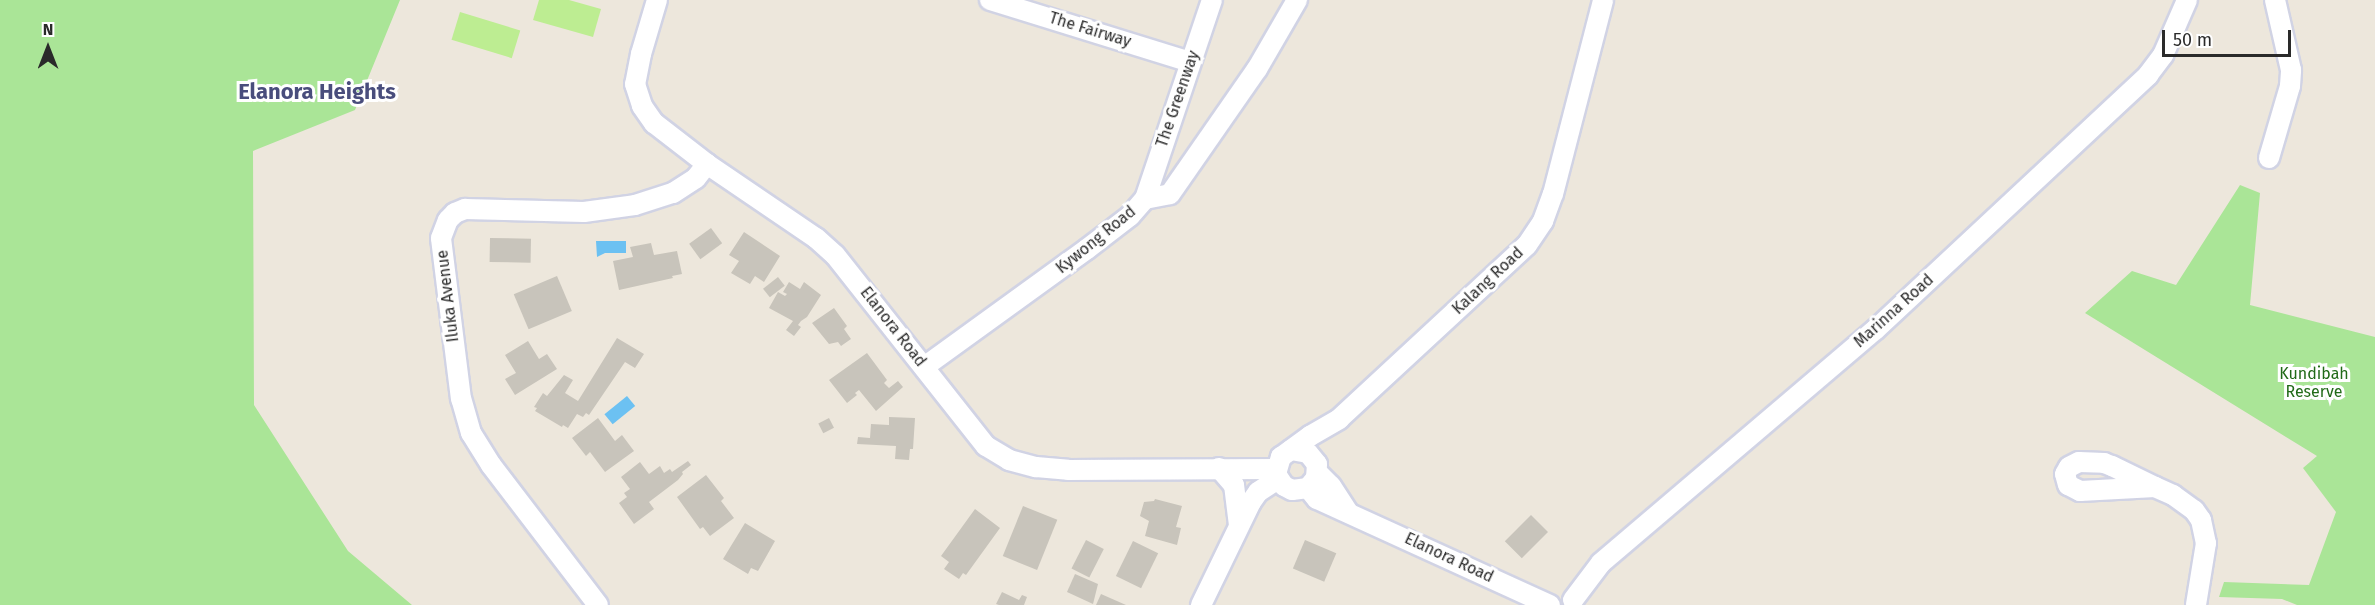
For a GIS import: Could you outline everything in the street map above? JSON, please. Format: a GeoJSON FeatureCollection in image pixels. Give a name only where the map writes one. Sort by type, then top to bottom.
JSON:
{"type":"FeatureCollection","features":[{"type":"Feature","properties":{"kind":"street","name":"Elanora Road"},"geometry":{"type":"LineString","coordinates":[[657,0],[635,84],[642,106],[654,123],[707,164],[816,238],[835,255],[986,446],[1010,460],[1036,467],[1068,470],[1219,468],[1277,474]]}},
{"type":"Feature","properties":{"kind":"street","name":"The Fairway"},"geometry":{"type":"LineString","coordinates":[[990,0],[1190,62]]}},
{"type":"Feature","properties":{"kind":"street","name":"The Greenway"},"geometry":{"type":"LineString","coordinates":[[1145,199],[1212,0]]}},
{"type":"Feature","properties":{"kind":"street","name":"Kywong Road"},"geometry":{"type":"LineString","coordinates":[[924,367],[1087,249],[1130,216],[1145,199],[1170,194],[1257,69],[1297,0]]}},
{"type":"Feature","properties":{"kind":"street","name":"Kalang Road"},"geometry":{"type":"LineString","coordinates":[[1291,450],[1339,419],[1527,245],[1543,221],[1553,194],[1603,0]]}},
{"type":"Feature","properties":{"kind":"street","name":"Marinna Road"},"geometry":{"type":"LineString","coordinates":[[1564,604],[1601,563],[1875,330],[2134,89],[2163,55],[2187,0]]}},
{"type":"Feature","properties":{"kind":"street"},"geometry":{"type":"LineString","coordinates":[[2269,158],[2290,86],[2291,70],[2275,0]]}},
{"type":"Feature","properties":{"kind":"street","name":"Iluka Avenue"},"geometry":{"type":"LineString","coordinates":[[598,605],[491,465],[471,433],[461,399],[441,238],[448,220],[455,213],[465,209],[584,212],[635,205],[673,193],[696,178],[707,164]]}},
{"type":"Feature","properties":{"kind":"street","name":"Kalang Road"},"geometry":{"type":"LineString","coordinates":[[1313,472],[1339,419]]}},
{"type":"Feature","properties":{"kind":"street"},"geometry":{"type":"LineString","coordinates":[[1201,605],[1258,492],[1277,474],[1281,457],[1291,450],[1303,450],[1313,472],[1292,490],[1277,474]]}},
{"type":"Feature","properties":{"kind":"street"},"geometry":{"type":"LineString","coordinates":[[1219,468],[1233,483],[1237,496],[1239,526]]}},
{"type":"Feature","properties":{"kind":"street","name":"Elanora Road"},"geometry":{"type":"LineString","coordinates":[[1313,472],[1317,499],[1564,604]]}},
{"type":"Feature","properties":{"kind":"street"},"geometry":{"type":"LineString","coordinates":[[2155,486],[2184,502],[2201,519],[2206,543],[2196,605]]}},
{"type":"Feature","properties":{"kind":"green space"},"geometry":{"type":"Polygon","coordinates":[[[0,0],[400,0],[355,110],[253,151],[254,405],[348,551],[412,605],[0,605],[0,0]]]}},
{"type":"Feature","properties":{"kind":"green space"},"geometry":{"type":"Polygon","coordinates":[[[539,0],[569,0],[601,9],[593,37],[533,20],[539,0]]]}},
{"type":"Feature","properties":{"kind":"green space"},"geometry":{"type":"Polygon","coordinates":[[[460,12],[520,30],[512,58],[452,40],[460,12]]]}},
{"type":"Feature","properties":{"kind":"green space","name":"Kundibah Reserve"},"geometry":{"type":"Polygon","coordinates":[[[2240,185],[2260,193],[2250,305],[2375,337],[2375,605],[2297,605],[2282,599],[2219,597],[2224,582],[2309,585],[2336,512],[2303,468],[2317,456],[2085,313],[2132,271],[2176,285],[2240,185]]]}},
{"type":"Feature","properties":{"kind":"water"},"geometry":{"type":"Polygon","coordinates":[[[596,241],[626,241],[626,253],[605,253],[597,257],[596,241]]]}},
{"type":"Feature","properties":{"kind":"water"},"geometry":{"type":"Polygon","coordinates":[[[627,396],[635,406],[613,424],[604,414],[627,396]]]}},
{"type":"Feature","properties":{"kind":"building"},"geometry":{"type":"Polygon","coordinates":[[[711,228],[722,243],[700,259],[689,244],[711,228]]]}},
{"type":"Feature","properties":{"kind":"building"},"geometry":{"type":"Polygon","coordinates":[[[744,232],[780,256],[764,282],[755,276],[750,284],[731,273],[739,261],[729,255],[744,232]]]}},
{"type":"Feature","properties":{"kind":"building"},"geometry":{"type":"Polygon","coordinates":[[[490,238],[531,239],[531,263],[490,262],[490,238]]]}},
{"type":"Feature","properties":{"kind":"building"},"geometry":{"type":"Polygon","coordinates":[[[651,243],[654,255],[677,251],[682,274],[619,290],[613,261],[633,257],[630,247],[651,243]]]}},
{"type":"Feature","properties":{"kind":"building"},"geometry":{"type":"Polygon","coordinates":[[[557,276],[572,311],[529,329],[514,294],[557,276]]]}},
{"type":"Feature","properties":{"kind":"building"},"geometry":{"type":"Polygon","coordinates":[[[778,277],[785,286],[770,297],[763,289],[778,277]]]}},
{"type":"Feature","properties":{"kind":"building"},"geometry":{"type":"Polygon","coordinates":[[[789,282],[800,289],[804,282],[821,295],[807,317],[798,325],[801,327],[794,336],[786,330],[793,321],[769,308],[778,292],[785,296],[787,294],[783,292],[789,282]]]}},
{"type":"Feature","properties":{"kind":"building"},"geometry":{"type":"Polygon","coordinates":[[[834,308],[847,326],[844,329],[851,339],[841,346],[838,342],[829,344],[812,323],[834,308]]]}},
{"type":"Feature","properties":{"kind":"building"},"geometry":{"type":"Polygon","coordinates":[[[617,338],[644,354],[635,368],[625,362],[589,415],[586,413],[583,417],[577,414],[568,428],[563,425],[562,427],[535,411],[537,408],[534,407],[543,393],[547,396],[564,375],[573,380],[565,393],[578,401],[617,338]]]}},
{"type":"Feature","properties":{"kind":"building"},"geometry":{"type":"Polygon","coordinates":[[[528,341],[539,359],[547,354],[557,369],[515,395],[505,379],[516,373],[505,355],[528,341]]]}},
{"type":"Feature","properties":{"kind":"building"},"geometry":{"type":"Polygon","coordinates":[[[867,353],[887,380],[884,383],[889,388],[898,381],[903,387],[876,411],[859,390],[855,393],[857,395],[847,403],[829,380],[867,353]]]}},
{"type":"Feature","properties":{"kind":"building"},"geometry":{"type":"Polygon","coordinates":[[[889,417],[915,418],[913,449],[910,449],[909,460],[895,459],[896,446],[857,444],[858,437],[870,438],[871,424],[889,425],[889,417]]]}},
{"type":"Feature","properties":{"kind":"building"},"geometry":{"type":"Polygon","coordinates":[[[598,418],[615,441],[622,435],[634,451],[605,472],[590,452],[586,456],[572,438],[598,418]]]}},
{"type":"Feature","properties":{"kind":"building"},"geometry":{"type":"Polygon","coordinates":[[[829,418],[834,428],[823,433],[818,423],[829,418]]]}},
{"type":"Feature","properties":{"kind":"building"},"geometry":{"type":"Polygon","coordinates":[[[688,461],[691,465],[682,472],[678,480],[649,502],[654,509],[634,524],[619,503],[627,497],[624,493],[630,489],[621,477],[640,462],[649,474],[660,466],[664,473],[670,469],[672,472],[688,461]]]}},
{"type":"Feature","properties":{"kind":"building"},"geometry":{"type":"Polygon","coordinates":[[[706,475],[724,498],[721,501],[734,518],[710,536],[703,527],[700,529],[677,497],[706,475]]]}},
{"type":"Feature","properties":{"kind":"building"},"geometry":{"type":"Polygon","coordinates":[[[1155,499],[1182,506],[1176,527],[1181,528],[1177,545],[1145,536],[1149,521],[1140,516],[1144,502],[1155,499]]]}},
{"type":"Feature","properties":{"kind":"building"},"geometry":{"type":"Polygon","coordinates":[[[1023,506],[1057,520],[1037,570],[1003,556],[1023,506]]]}},
{"type":"Feature","properties":{"kind":"building"},"geometry":{"type":"Polygon","coordinates":[[[975,509],[1000,528],[966,575],[963,573],[959,579],[944,569],[949,562],[941,556],[975,509]]]}},
{"type":"Feature","properties":{"kind":"building"},"geometry":{"type":"Polygon","coordinates":[[[1531,515],[1548,532],[1522,558],[1505,541],[1531,515]]]}},
{"type":"Feature","properties":{"kind":"building"},"geometry":{"type":"Polygon","coordinates":[[[745,523],[775,541],[758,571],[751,568],[748,574],[723,559],[745,523]]]}},
{"type":"Feature","properties":{"kind":"building"},"geometry":{"type":"Polygon","coordinates":[[[1086,540],[1104,549],[1089,578],[1071,569],[1086,540]]]}},
{"type":"Feature","properties":{"kind":"building"},"geometry":{"type":"Polygon","coordinates":[[[1305,540],[1336,553],[1324,582],[1293,569],[1305,540]]]}},
{"type":"Feature","properties":{"kind":"building"},"geometry":{"type":"Polygon","coordinates":[[[1133,541],[1158,553],[1141,588],[1116,576],[1133,541]]]}},
{"type":"Feature","properties":{"kind":"building"},"geometry":{"type":"Polygon","coordinates":[[[1075,574],[1098,584],[1093,604],[1067,592],[1075,574]]]}},
{"type":"Feature","properties":{"kind":"building"},"geometry":{"type":"Polygon","coordinates":[[[1002,592],[1019,600],[1022,595],[1027,597],[1024,605],[996,604],[1002,592]]]}},
{"type":"Feature","properties":{"kind":"building"},"geometry":{"type":"Polygon","coordinates":[[[1101,594],[1126,605],[1096,605],[1101,594]]]}},
{"type":"Feature","properties":{"kind":"district","name":"Elanora Heights"},"geometry":{"type":"Point","coordinates":[317,92]}}]}
